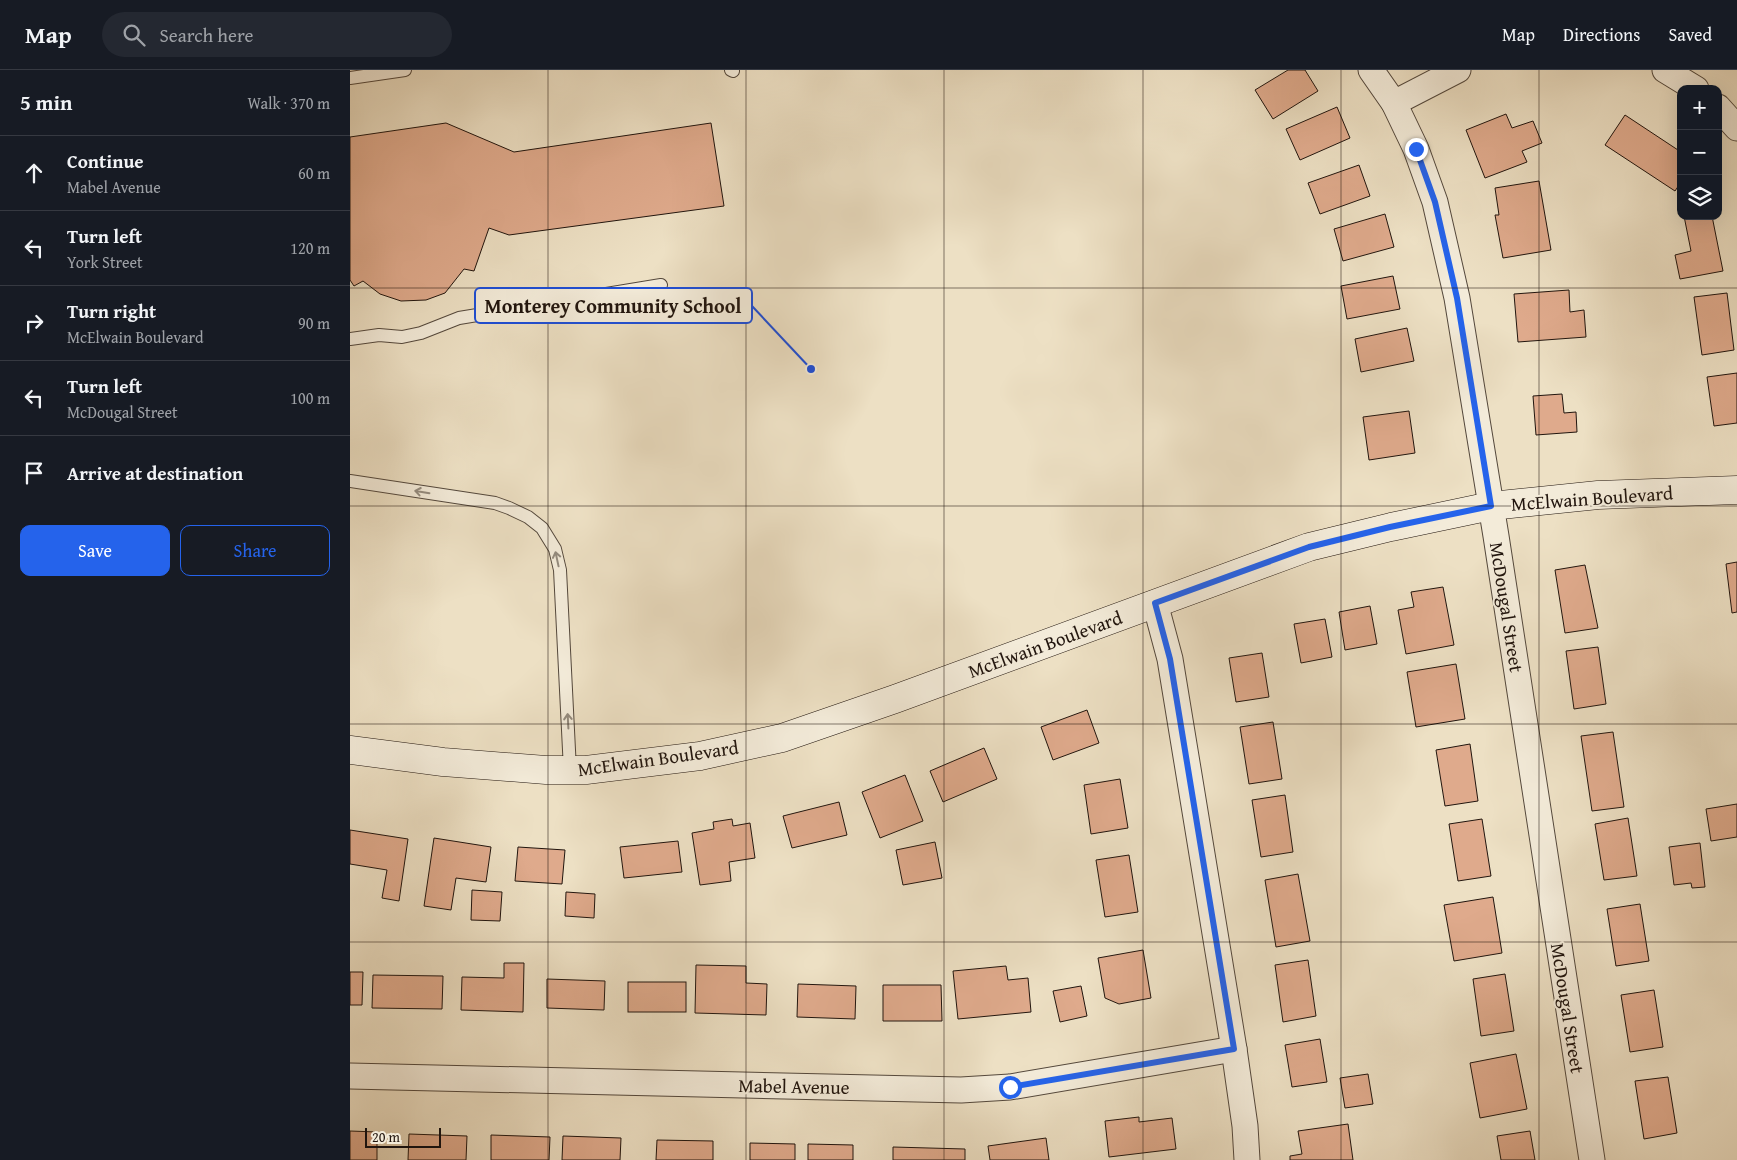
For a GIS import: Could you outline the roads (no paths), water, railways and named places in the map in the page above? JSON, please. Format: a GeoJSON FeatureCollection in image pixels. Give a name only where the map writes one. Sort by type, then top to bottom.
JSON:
{"type":"FeatureCollection","features":[{"type":"Feature","properties":{"kind":"street","name":"McDougal Street"},"geometry":{"type":"LineString","coordinates":[[1371,70],[1394,103],[1416,149],[1435,202],[1457,298],[1592,1160]]}},
{"type":"Feature","properties":{"kind":"street"},"geometry":{"type":"LineString","coordinates":[[1394,103],[1458,70]]}},
{"type":"Feature","properties":{"kind":"street"},"geometry":{"type":"LineString","coordinates":[[1665,70],[1689,85]]}},
{"type":"Feature","properties":{"kind":"street"},"geometry":{"type":"LineString","coordinates":[[1722,111],[1737,128]]}},
{"type":"Feature","properties":{"kind":"street","name":"McElwain Boulevard"},"geometry":{"type":"LineString","coordinates":[[350,750],[443,762],[546,770],[586,770],[700,756],[782,738],[895,699],[1309,547],[1390,527],[1491,506],[1598,495],[1737,490]]}},
{"type":"Feature","properties":{"kind":"street"},"geometry":{"type":"LineString","coordinates":[[1155,603],[1170,659],[1234,1049],[1247,1160]]}},
{"type":"Feature","properties":{"kind":"street","name":"Mabel Avenue"},"geometry":{"type":"LineString","coordinates":[[350,1076],[961,1090],[1010,1087],[1234,1049]]}},
{"type":"Feature","properties":{"kind":"lane"},"geometry":{"type":"LineString","coordinates":[[350,78],[406,70]]}},
{"type":"Feature","properties":{"kind":"lane"},"geometry":{"type":"LineString","coordinates":[[350,339],[379,335],[402,336],[422,334],[459,318],[661,284]]}},
{"type":"Feature","properties":{"kind":"lane"},"geometry":{"type":"LineString","coordinates":[[350,481],[495,503],[528,517],[542,528],[555,549],[560,570],[570,770]]}},
{"type":"Feature","properties":{"kind":"place","name":"Monterey Community School"},"geometry":{"type":"Point","coordinates":[811,369]}}]}
